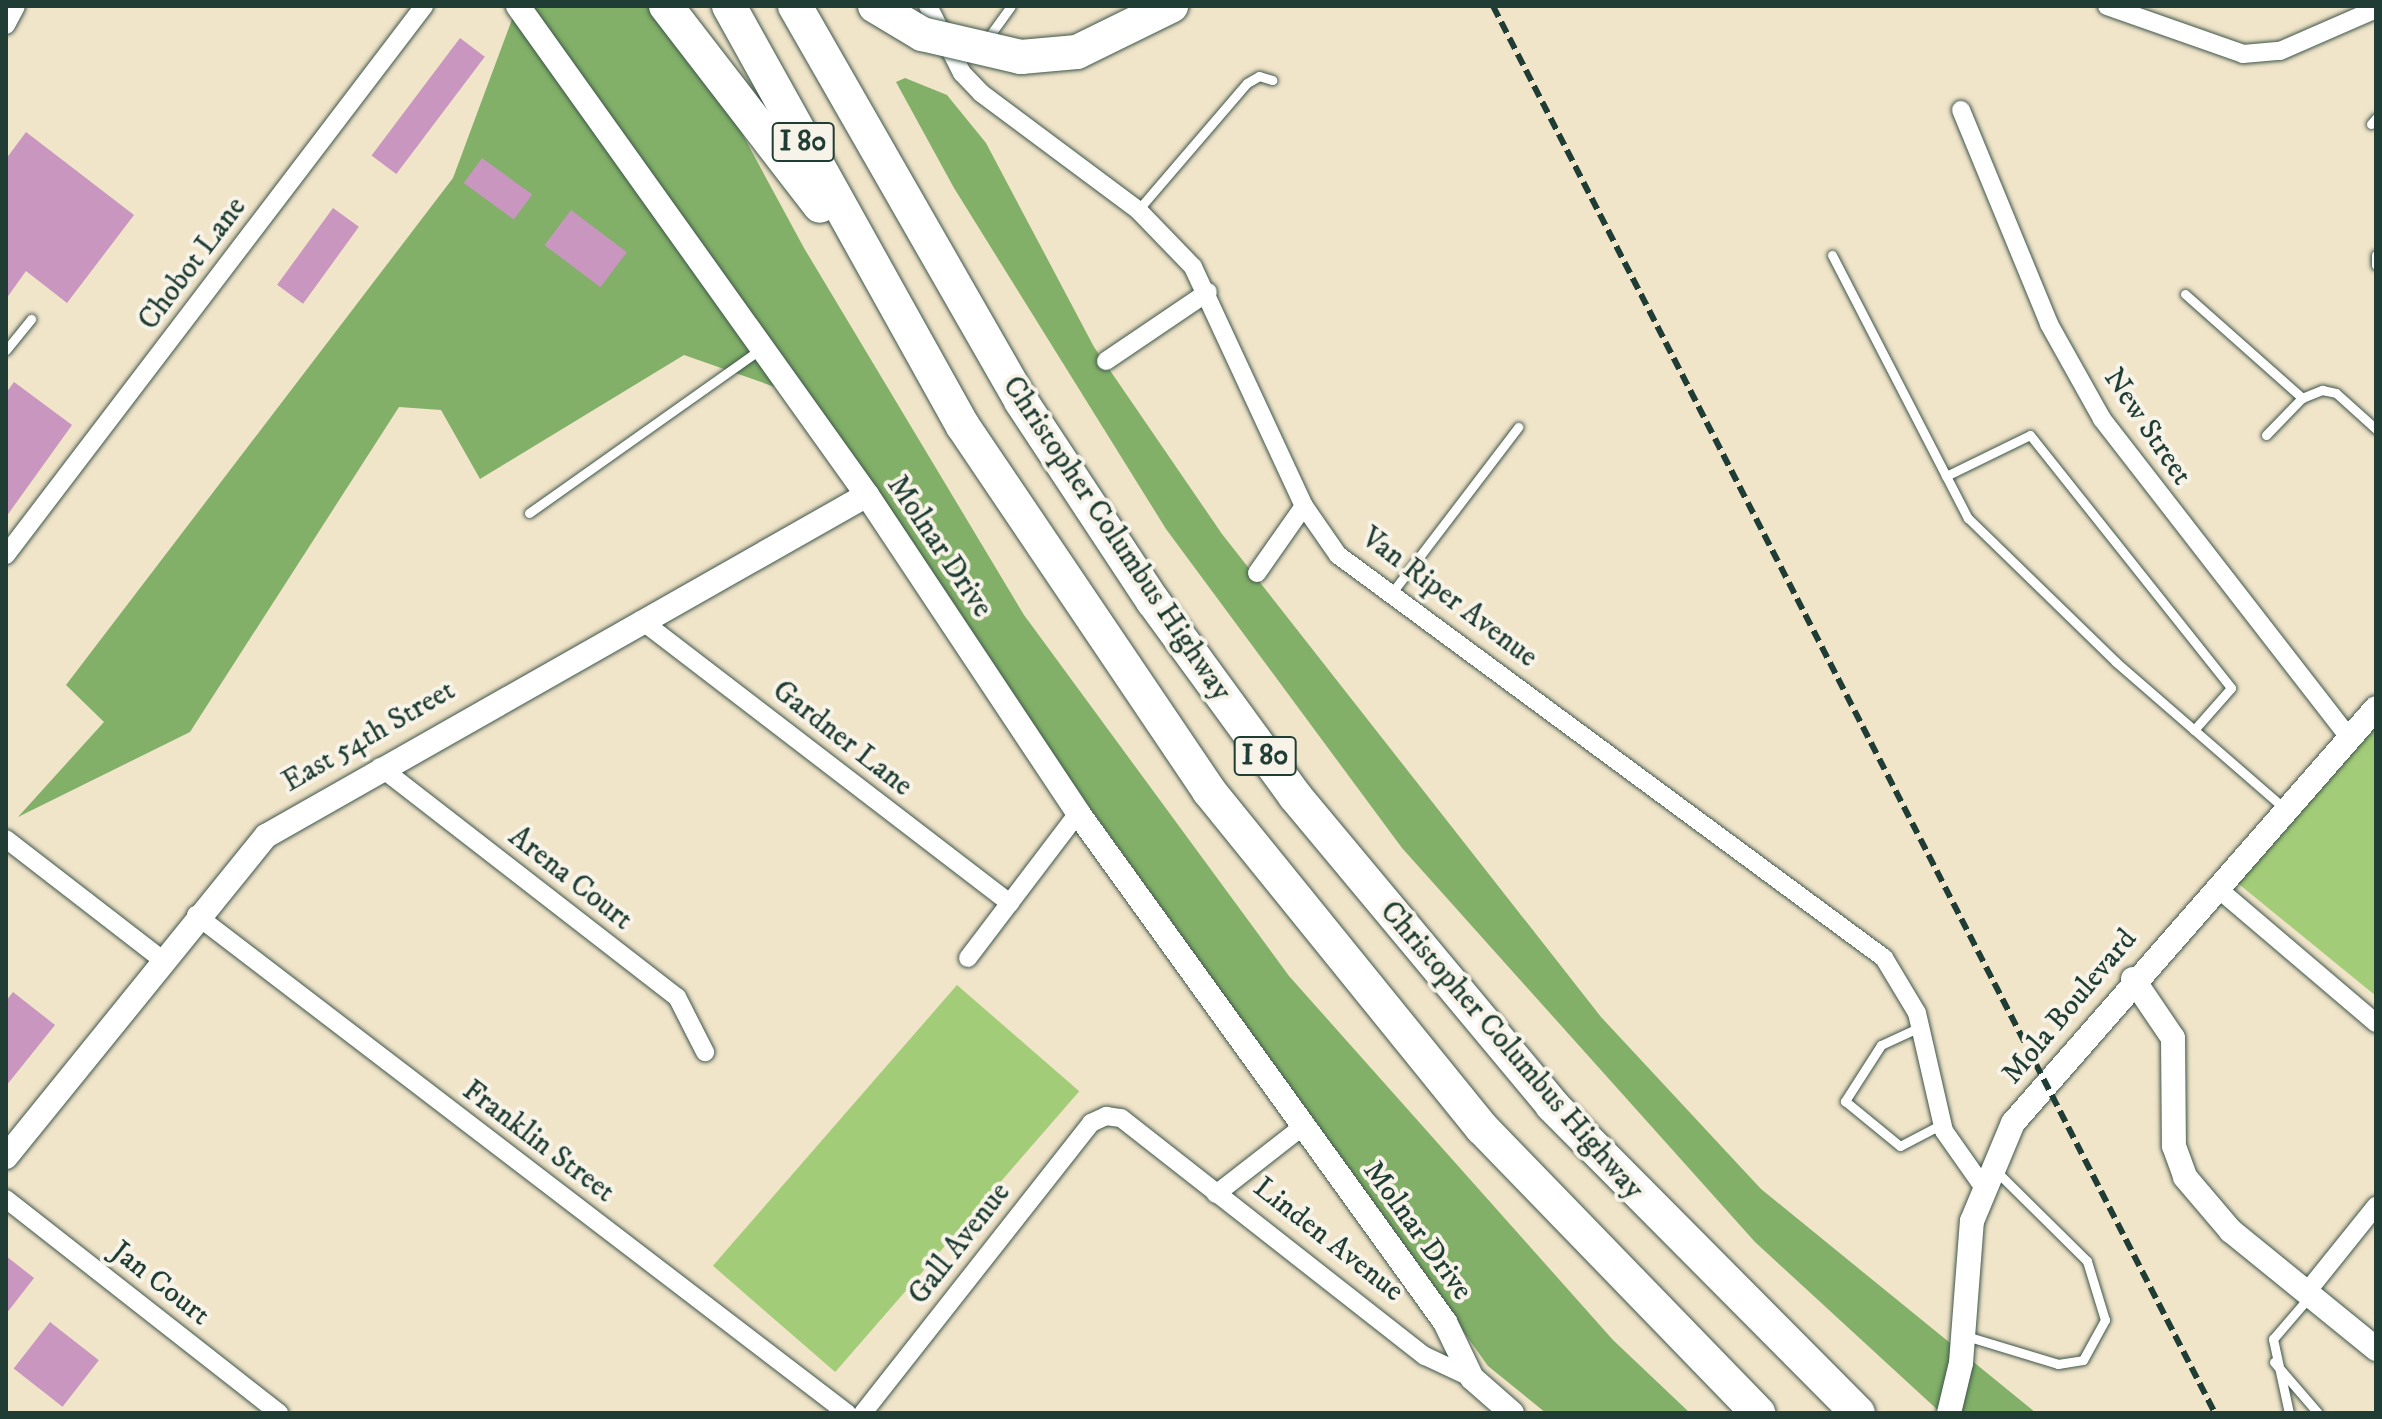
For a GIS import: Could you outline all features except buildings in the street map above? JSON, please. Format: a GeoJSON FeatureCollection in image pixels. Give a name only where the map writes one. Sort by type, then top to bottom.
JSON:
{"type":"FeatureCollection","features":[{"type":"Feature","properties":{"kind":"highway"},"geometry":{"type":"LineString","coordinates":[[666,6],[878,278]]}},
{"type":"Feature","properties":{"kind":"highway","name":"Christopher Columbus Highway"},"geometry":{"type":"LineString","coordinates":[[729,6],[878,278],[1057,574],[1260,860],[1482,1128],[1758,1413]]}},
{"type":"Feature","properties":{"kind":"highway","name":"Christopher Columbus Highway"},"geometry":{"type":"LineString","coordinates":[[795,6],[1021,401],[1153,601],[1295,796],[1552,1105],[1858,1413]]}},
{"type":"Feature","properties":{"kind":"highway"},"geometry":{"type":"LineString","coordinates":[[875,6],[922,34],[1021,57],[1077,52],[1171,6]]}},
{"type":"Feature","properties":{"kind":"street"},"geometry":{"type":"LineString","coordinates":[[6,25],[16,6]]}},
{"type":"Feature","properties":{"kind":"street","name":"Chobot Lane"},"geometry":{"type":"LineString","coordinates":[[6,555],[424,6]]}},
{"type":"Feature","properties":{"kind":"street","name":"Molnar Drive"},"geometry":{"type":"LineString","coordinates":[[518,6],[867,495],[1078,813],[1445,1322],[1472,1378]]}},
{"type":"Feature","properties":{"kind":"street","name":"Van Riper Avenue"},"geometry":{"type":"LineString","coordinates":[[928,6],[962,73],[1007,118],[1138,210],[1172,240],[1208,292],[1304,506],[1338,555],[1388,597],[1842,923],[1903,982],[1920,1027],[1942,1124],[1986,1175]]}},
{"type":"Feature","properties":{"kind":"street"},"geometry":{"type":"LineString","coordinates":[[2107,6],[2243,54],[2280,51],[2376,9]]}},
{"type":"Feature","properties":{"kind":"street","name":"New Street"},"geometry":{"type":"LineString","coordinates":[[1961,110],[2049,324],[2102,419],[2349,738]]}},
{"type":"Feature","properties":{"kind":"street"},"geometry":{"type":"LineString","coordinates":[[1106,361],[1208,292]]}},
{"type":"Feature","properties":{"kind":"street","name":"East 54th Street"},"geometry":{"type":"LineString","coordinates":[[6,1157],[196,915],[266,836],[380,767],[867,495]]}},
{"type":"Feature","properties":{"kind":"street"},"geometry":{"type":"LineString","coordinates":[[1257,573],[1304,506]]}},
{"type":"Feature","properties":{"kind":"street","name":"Gardner Lane"},"geometry":{"type":"LineString","coordinates":[[641,620],[1010,903]]}},
{"type":"Feature","properties":{"kind":"street","name":"Mola Boulevard"},"geometry":{"type":"LineString","coordinates":[[1949,1413],[1986,1175],[2013,1123],[2133,979],[2376,708]]}},
{"type":"Feature","properties":{"kind":"street","name":"Arena Court"},"geometry":{"type":"LineString","coordinates":[[380,767],[677,997],[705,1052]]}},
{"type":"Feature","properties":{"kind":"street"},"geometry":{"type":"LineString","coordinates":[[968,958],[1078,813]]}},
{"type":"Feature","properties":{"kind":"street"},"geometry":{"type":"LineString","coordinates":[[6,839],[161,959]]}},
{"type":"Feature","properties":{"kind":"street"},"geometry":{"type":"LineString","coordinates":[[2216,887],[2376,1023]]}},
{"type":"Feature","properties":{"kind":"street","name":"Franklin Street"},"geometry":{"type":"LineString","coordinates":[[196,915],[847,1413]]}},
{"type":"Feature","properties":{"kind":"street"},"geometry":{"type":"LineString","coordinates":[[2133,979],[2173,1038],[2174,1146],[2185,1177],[2231,1231],[2376,1349]]}},
{"type":"Feature","properties":{"kind":"street","name":"Linden Avenue"},"geometry":{"type":"LineString","coordinates":[[1106,1116],[1121,1118],[1425,1356],[1472,1378],[1512,1413]]}},
{"type":"Feature","properties":{"kind":"street","name":"Gall Avenue"},"geometry":{"type":"LineString","coordinates":[[863,1413],[1091,1123],[1106,1116]]}},
{"type":"Feature","properties":{"kind":"street"},"geometry":{"type":"LineString","coordinates":[[1216,1194],[1302,1127]]}},
{"type":"Feature","properties":{"kind":"street","name":"Jan Court"},"geometry":{"type":"LineString","coordinates":[[6,1199],[279,1413]]}},
{"type":"Feature","properties":{"kind":"street"},"geometry":{"type":"LineString","coordinates":[[2308,1294],[2376,1206]]}},
{"type":"Feature","properties":{"kind":"lane"},"geometry":{"type":"LineString","coordinates":[[962,73],[1011,6]]}},
{"type":"Feature","properties":{"kind":"lane"},"geometry":{"type":"LineString","coordinates":[[1138,210],[1247,83],[1259,76],[1272,80]]}},
{"type":"Feature","properties":{"kind":"lane"},"geometry":{"type":"LineString","coordinates":[[1832,255],[1968,518],[2194,730],[2285,809]]}},
{"type":"Feature","properties":{"kind":"lane"},"geometry":{"type":"LineString","coordinates":[[2185,294],[2302,398]]}},
{"type":"Feature","properties":{"kind":"lane"},"geometry":{"type":"LineString","coordinates":[[6,350],[31,319]]}},
{"type":"Feature","properties":{"kind":"lane"},"geometry":{"type":"LineString","coordinates":[[529,513],[762,348]]}},
{"type":"Feature","properties":{"kind":"lane"},"geometry":{"type":"LineString","coordinates":[[2266,435],[2302,398],[2336,393],[2376,429]]}},
{"type":"Feature","properties":{"kind":"lane"},"geometry":{"type":"LineString","coordinates":[[1388,597],[1518,427]]}},
{"type":"Feature","properties":{"kind":"lane"},"geometry":{"type":"LineString","coordinates":[[1946,476],[2030,435],[2231,688],[2194,730]]}},
{"type":"Feature","properties":{"kind":"lane"},"geometry":{"type":"LineString","coordinates":[[1920,1027],[1881,1045],[1845,1101],[1900,1146],[1942,1124]]}},
{"type":"Feature","properties":{"kind":"lane"},"geometry":{"type":"LineString","coordinates":[[1963,1335],[2058,1364],[2083,1360],[2105,1320],[2087,1261],[1986,1175]]}},
{"type":"Feature","properties":{"kind":"lane"},"geometry":{"type":"LineString","coordinates":[[2289,1413],[2272,1359],[2273,1339],[2308,1294]]}},
{"type":"Feature","properties":{"kind":"lane"},"geometry":{"type":"LineString","coordinates":[[2272,1359],[2318,1413]]}},
{"type":"Feature","properties":{"kind":"green space"},"geometry":{"type":"Polygon","coordinates":[[[517,6],[673,6],[804,248],[1024,615],[1289,976],[1613,1340],[1690,1413],[1546,1413],[1488,1366],[795,394],[684,355],[480,479],[441,410],[399,407],[190,732],[18,817],[104,722],[66,685],[453,178],[517,6]]]}},
{"type":"Feature","properties":{"kind":"green space"},"geometry":{"type":"Polygon","coordinates":[[[905,78],[947,95],[986,143],[1094,347],[1222,534],[1601,1017],[1761,1189],[2036,1413],[1941,1413],[1755,1242],[1402,848],[1166,529],[954,188],[896,82],[905,78]]]}},
{"type":"Feature","properties":{"kind":"green space"},"geometry":{"type":"Polygon","coordinates":[[[2376,711],[2376,996],[2229,876],[2376,711]]]}},
{"type":"Feature","properties":{"kind":"green space"},"geometry":{"type":"Polygon","coordinates":[[[957,985],[1079,1091],[835,1372],[713,1266],[957,985]]]}},
{"type":"Feature","properties":{"kind":"railway"},"geometry":{"type":"LineString","coordinates":[[1493,6],[2215,1413]]}}]}
